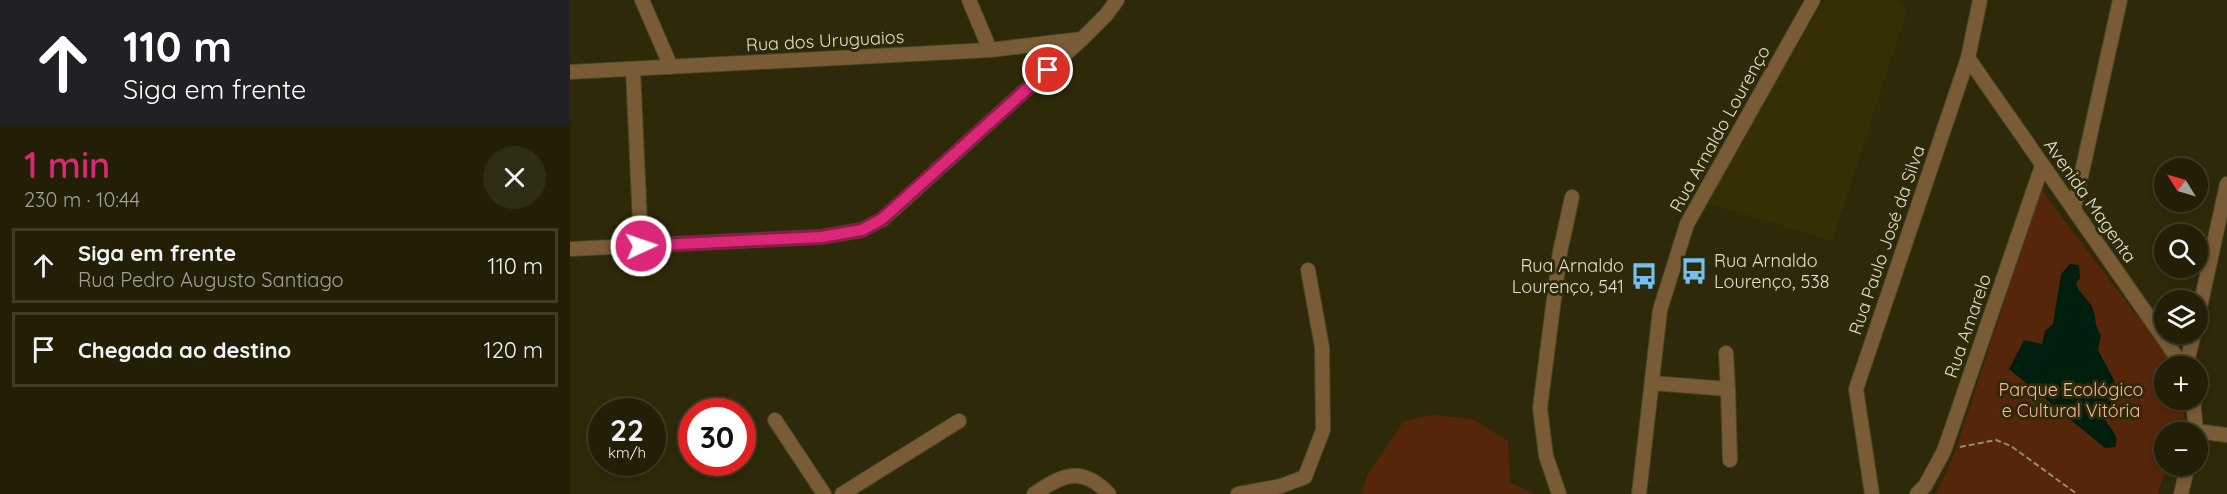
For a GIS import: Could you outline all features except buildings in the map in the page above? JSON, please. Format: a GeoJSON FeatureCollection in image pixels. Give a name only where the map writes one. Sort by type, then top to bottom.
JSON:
{"type":"FeatureCollection","features":[{"type":"Feature","properties":{"kind":"street"},"geometry":{"type":"LineString","coordinates":[[642,0],[671,67]]}},
{"type":"Feature","properties":{"kind":"street"},"geometry":{"type":"LineString","coordinates":[[969,0],[990,50]]}},
{"type":"Feature","properties":{"kind":"street"},"geometry":{"type":"LineString","coordinates":[[570,249],[821,237],[862,230],[882,219],[914,192],[1082,39],[1107,14],[1117,0]]}},
{"type":"Feature","properties":{"kind":"street","name":"Rua Arnaldo Lourenço"},"geometry":{"type":"LineString","coordinates":[[1639,494],[1660,310],[1687,224],[1813,0]]}},
{"type":"Feature","properties":{"kind":"street","name":"Rua Paulo José da Silva"},"geometry":{"type":"LineString","coordinates":[[1872,494],[1856,389],[1968,58],[1980,0]]}},
{"type":"Feature","properties":{"kind":"street"},"geometry":{"type":"LineString","coordinates":[[2074,208],[2120,0]]}},
{"type":"Feature","properties":{"kind":"street","name":"Rua dos Uruguaios"},"geometry":{"type":"LineString","coordinates":[[570,72],[990,50],[1082,39]]}},
{"type":"Feature","properties":{"kind":"street","name":"Avenida Magenta"},"geometry":{"type":"LineString","coordinates":[[1968,58],[2178,356]]}},
{"type":"Feature","properties":{"kind":"street"},"geometry":{"type":"LineString","coordinates":[[633,69],[641,246]]}},
{"type":"Feature","properties":{"kind":"street","name":"Rua Amarelo"},"geometry":{"type":"LineString","coordinates":[[1917,494],[1925,486],[1944,451],[2042,166]]}},
{"type":"Feature","properties":{"kind":"street"},"geometry":{"type":"LineString","coordinates":[[2204,290],[2227,184]]}},
{"type":"Feature","properties":{"kind":"street"},"geometry":{"type":"LineString","coordinates":[[1559,494],[1546,456],[1540,408],[1560,252],[1572,197]]}},
{"type":"Feature","properties":{"kind":"street"},"geometry":{"type":"LineString","coordinates":[[1238,494],[1281,486],[1305,477],[1323,430],[1322,347],[1308,270]]}},
{"type":"Feature","properties":{"kind":"street"},"geometry":{"type":"LineString","coordinates":[[1726,353],[1730,460]]}},
{"type":"Feature","properties":{"kind":"street"},"geometry":{"type":"LineString","coordinates":[[1652,383],[1728,389]]}},
{"type":"Feature","properties":{"kind":"street"},"geometry":{"type":"LineString","coordinates":[[775,420],[824,494]]}},
{"type":"Feature","properties":{"kind":"street"},"geometry":{"type":"LineString","coordinates":[[842,494],[959,421]]}},
{"type":"Feature","properties":{"kind":"street"},"geometry":{"type":"LineString","coordinates":[[2208,433],[2227,435]]}},
{"type":"Feature","properties":{"kind":"street"},"geometry":{"type":"LineString","coordinates":[[1034,494],[1059,477],[1078,476],[1098,483],[1108,494]]}},
{"type":"Feature","properties":{"kind":"street"},"geometry":{"type":"LineString","coordinates":[[2181,494],[2185,476]]}},
{"type":"Feature","properties":{"kind":"path"},"geometry":{"type":"LineString","coordinates":[[1944,451],[1996,440],[2023,453],[2077,494]]}},
{"type":"Feature","properties":{"kind":"shaded area"},"geometry":{"type":"Polygon","coordinates":[[[1824,0],[1896,0],[1907,11],[1832,241],[1703,202],[1824,0]]]}},
{"type":"Feature","properties":{"kind":"shaded area"},"geometry":{"type":"Polygon","coordinates":[[[2070,264],[2079,265],[2080,278],[2076,283],[2093,308],[2101,335],[2098,350],[2114,380],[2118,396],[2105,420],[2116,436],[2115,447],[2105,448],[2009,369],[2024,340],[2042,344],[2045,331],[2053,324],[2061,274],[2070,264]]]}},
{"type":"Feature","properties":{"kind":"green space","name":"Parque Ecológico e Cultural Vitória"},"geometry":{"type":"Polygon","coordinates":[[[2041,189],[2137,316],[2142,317],[2154,334],[2154,344],[2161,344],[2164,349],[2166,356],[2154,356],[2154,410],[2183,410],[2185,422],[2154,422],[2154,476],[2163,476],[2158,494],[1936,494],[1955,452],[2041,189]]]}},
{"type":"Feature","properties":{"kind":"green space"},"geometry":{"type":"Polygon","coordinates":[[[1432,415],[1473,419],[1508,441],[1510,482],[1534,494],[1361,494],[1368,474],[1404,421],[1432,415]]]}},
{"type":"Feature","properties":{"kind":"place","name":"Rua Arnaldo Lourenço, 538"},"geometry":{"type":"Point","coordinates":[1694,271]}},
{"type":"Feature","properties":{"kind":"place","name":"Rua Arnaldo Lourenço, 541"},"geometry":{"type":"Point","coordinates":[1644,276]}},
{"type":"Feature","properties":{"kind":"route"},"geometry":{"type":"LineString","coordinates":[[641,246],[821,237],[862,230],[882,219],[914,192],[1048,70]]}}]}
